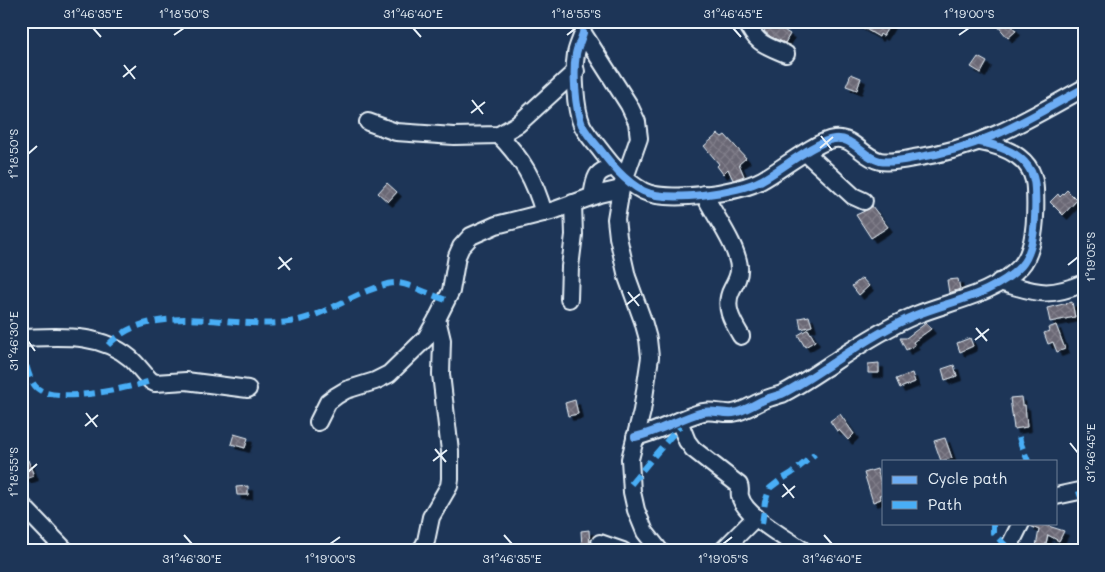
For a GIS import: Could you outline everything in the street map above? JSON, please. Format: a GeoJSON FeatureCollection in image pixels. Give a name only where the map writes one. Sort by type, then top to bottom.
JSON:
{"type":"FeatureCollection","features":[{"type":"Feature","properties":{"kind":"street"},"geometry":{"type":"LineString","coordinates":[[746,21],[756,38],[764,44],[786,54]]}},
{"type":"Feature","properties":{"kind":"street"},"geometry":{"type":"LineString","coordinates":[[582,27],[576,54],[576,99],[578,113],[583,127],[620,178]]}},
{"type":"Feature","properties":{"kind":"street"},"geometry":{"type":"LineString","coordinates":[[582,27],[629,105],[637,122],[639,138],[620,178],[616,212],[618,236],[630,285],[644,321],[650,357],[642,411],[630,459],[632,492],[636,510],[645,532],[660,551]]}},
{"type":"Feature","properties":{"kind":"street"},"geometry":{"type":"LineString","coordinates":[[368,122],[396,132],[454,136],[499,135],[518,124],[576,71]]}},
{"type":"Feature","properties":{"kind":"street"},"geometry":{"type":"LineString","coordinates":[[592,196],[596,176],[602,170],[647,193],[676,196],[740,188],[760,181],[832,139],[841,139],[852,143],[867,155],[880,161],[894,161],[941,154],[980,142],[1030,119],[1084,88]]}},
{"type":"Feature","properties":{"kind":"street"},"geometry":{"type":"LineString","coordinates":[[499,135],[526,166],[544,213]]}},
{"type":"Feature","properties":{"kind":"street"},"geometry":{"type":"LineString","coordinates":[[635,437],[704,412],[731,413],[744,410],[782,394],[851,351],[915,315],[978,293],[1010,275],[1022,264],[1030,246],[1035,223],[1035,184],[1031,171],[1012,152],[1000,146],[980,142]]}},
{"type":"Feature","properties":{"kind":"street"},"geometry":{"type":"LineString","coordinates":[[806,153],[853,196],[864,201]]}},
{"type":"Feature","properties":{"kind":"street"},"geometry":{"type":"LineString","coordinates":[[318,422],[328,402],[346,390],[362,386],[389,374],[422,342],[451,291],[457,256],[461,247],[471,236],[496,225],[573,204],[592,196],[620,178]]}},
{"type":"Feature","properties":{"kind":"street"},"geometry":{"type":"LineString","coordinates":[[704,194],[736,254],[739,268],[738,278],[728,303],[729,312],[741,336]]}},
{"type":"Feature","properties":{"kind":"street"},"geometry":{"type":"LineString","coordinates":[[569,299],[574,235],[573,204]]}},
{"type":"Feature","properties":{"kind":"street"},"geometry":{"type":"LineString","coordinates":[[999,282],[1048,294],[1084,284]]}},
{"type":"Feature","properties":{"kind":"street"},"geometry":{"type":"LineString","coordinates":[[419,551],[426,541],[431,517],[449,486],[450,479],[450,451],[441,374],[442,340],[437,318]]}},
{"type":"Feature","properties":{"kind":"street"},"geometry":{"type":"LineString","coordinates":[[21,338],[78,337],[108,345],[132,360],[155,383],[186,381],[248,389]]}},
{"type":"Feature","properties":{"kind":"street"},"geometry":{"type":"LineString","coordinates":[[678,421],[687,441],[693,449],[739,484],[740,496],[762,524],[790,540],[804,551]]}},
{"type":"Feature","properties":{"kind":"street"},"geometry":{"type":"LineString","coordinates":[[1058,496],[1084,490]]}},
{"type":"Feature","properties":{"kind":"street"},"geometry":{"type":"LineString","coordinates":[[21,504],[66,551]]}},
{"type":"Feature","properties":{"kind":"street"},"geometry":{"type":"LineString","coordinates":[[722,551],[756,517]]}},
{"type":"Feature","properties":{"kind":"street"},"geometry":{"type":"LineString","coordinates":[[1007,551],[1021,524]]}},
{"type":"Feature","properties":{"kind":"street"},"geometry":{"type":"LineString","coordinates":[[600,543],[624,551]]}},
{"type":"Feature","properties":{"kind":"building"},"geometry":{"type":"Polygon","coordinates":[[[770,21],[790,34],[785,43],[771,37],[764,31],[770,21]]]}},
{"type":"Feature","properties":{"kind":"building"},"geometry":{"type":"Polygon","coordinates":[[[852,21],[885,21],[890,24],[883,36],[880,34],[879,37],[852,21]]]}},
{"type":"Feature","properties":{"kind":"building"},"geometry":{"type":"Polygon","coordinates":[[[1002,21],[1008,21],[1016,31],[1008,38],[997,25],[1002,21]]]}},
{"type":"Feature","properties":{"kind":"building"},"geometry":{"type":"Polygon","coordinates":[[[978,57],[987,62],[981,73],[971,67],[978,57]]]}},
{"type":"Feature","properties":{"kind":"building"},"geometry":{"type":"Polygon","coordinates":[[[851,74],[861,78],[857,90],[846,86],[851,74]]]}},
{"type":"Feature","properties":{"kind":"building"},"geometry":{"type":"Polygon","coordinates":[[[718,134],[722,137],[725,135],[746,158],[739,164],[744,176],[733,180],[728,169],[723,174],[717,166],[719,164],[704,146],[718,134]]]}},
{"type":"Feature","properties":{"kind":"building"},"geometry":{"type":"Polygon","coordinates":[[[387,183],[397,192],[388,202],[378,193],[387,183]]]}},
{"type":"Feature","properties":{"kind":"building"},"geometry":{"type":"Polygon","coordinates":[[[1067,190],[1077,200],[1063,215],[1050,202],[1058,194],[1060,197],[1067,190]]]}},
{"type":"Feature","properties":{"kind":"building"},"geometry":{"type":"Polygon","coordinates":[[[872,206],[888,227],[871,238],[856,215],[872,206]]]}},
{"type":"Feature","properties":{"kind":"building"},"geometry":{"type":"Polygon","coordinates":[[[862,278],[869,286],[859,295],[852,286],[862,278]]]}},
{"type":"Feature","properties":{"kind":"building"},"geometry":{"type":"Polygon","coordinates":[[[958,279],[960,289],[949,293],[947,280],[958,279]]]}},
{"type":"Feature","properties":{"kind":"building"},"geometry":{"type":"Polygon","coordinates":[[[1072,302],[1075,317],[1050,322],[1047,308],[1072,302]]]}},
{"type":"Feature","properties":{"kind":"building"},"geometry":{"type":"Polygon","coordinates":[[[809,316],[812,326],[801,329],[799,318],[809,316]]]}},
{"type":"Feature","properties":{"kind":"building"},"geometry":{"type":"Polygon","coordinates":[[[926,323],[931,329],[913,342],[915,345],[906,350],[900,338],[906,338],[926,323]]]}},
{"type":"Feature","properties":{"kind":"building"},"geometry":{"type":"Polygon","coordinates":[[[1056,325],[1065,349],[1057,352],[1053,342],[1048,344],[1044,333],[1049,331],[1048,328],[1056,325]]]}},
{"type":"Feature","properties":{"kind":"building"},"geometry":{"type":"Polygon","coordinates":[[[808,329],[815,341],[805,347],[798,335],[808,329]]]}},
{"type":"Feature","properties":{"kind":"building"},"geometry":{"type":"Polygon","coordinates":[[[970,338],[973,346],[960,352],[957,343],[970,338]]]}},
{"type":"Feature","properties":{"kind":"building"},"geometry":{"type":"Polygon","coordinates":[[[879,363],[879,373],[868,373],[868,364],[879,363]]]}},
{"type":"Feature","properties":{"kind":"building"},"geometry":{"type":"Polygon","coordinates":[[[954,365],[957,376],[945,380],[942,369],[954,365]]]}},
{"type":"Feature","properties":{"kind":"building"},"geometry":{"type":"Polygon","coordinates":[[[912,373],[915,382],[900,388],[896,379],[912,373]]]}},
{"type":"Feature","properties":{"kind":"building"},"geometry":{"type":"Polygon","coordinates":[[[1021,397],[1022,405],[1025,405],[1027,427],[1014,429],[1010,398],[1021,397]]]}},
{"type":"Feature","properties":{"kind":"building"},"geometry":{"type":"Polygon","coordinates":[[[575,400],[578,414],[568,416],[565,403],[575,400]]]}},
{"type":"Feature","properties":{"kind":"building"},"geometry":{"type":"Polygon","coordinates":[[[840,414],[854,434],[848,440],[839,430],[837,431],[830,421],[840,414]]]}},
{"type":"Feature","properties":{"kind":"building"},"geometry":{"type":"Polygon","coordinates":[[[234,434],[248,438],[245,448],[231,444],[234,434]]]}},
{"type":"Feature","properties":{"kind":"building"},"geometry":{"type":"Polygon","coordinates":[[[945,438],[952,458],[941,460],[934,441],[945,438]]]}},
{"type":"Feature","properties":{"kind":"building"},"geometry":{"type":"Polygon","coordinates":[[[28,460],[34,476],[26,479],[21,462],[28,460]]]}},
{"type":"Feature","properties":{"kind":"building"},"geometry":{"type":"Polygon","coordinates":[[[877,469],[882,487],[882,494],[879,495],[881,499],[873,502],[864,473],[877,469]]]}},
{"type":"Feature","properties":{"kind":"building"},"geometry":{"type":"Polygon","coordinates":[[[248,486],[248,495],[237,495],[236,487],[248,486]]]}},
{"type":"Feature","properties":{"kind":"building"},"geometry":{"type":"Polygon","coordinates":[[[1031,524],[1042,524],[1064,531],[1059,541],[1048,535],[1045,548],[1036,546],[1039,530],[1030,526],[1031,524]]]}},
{"type":"Feature","properties":{"kind":"building"},"geometry":{"type":"Polygon","coordinates":[[[589,530],[590,546],[582,547],[581,531],[589,530]]]}},
{"type":"Feature","properties":{"kind":"marked path"},"geometry":{"type":"LineString","coordinates":[[108,345],[126,331],[147,323],[194,319],[266,323],[298,320],[319,313],[370,290],[393,283],[407,285],[446,300]]}},
{"type":"Feature","properties":{"kind":"marked path"},"geometry":{"type":"LineString","coordinates":[[21,349],[31,380],[37,388],[46,393],[60,395],[92,394],[151,381]]}},
{"type":"Feature","properties":{"kind":"marked path"},"geometry":{"type":"LineString","coordinates":[[631,484],[680,426]]}},
{"type":"Feature","properties":{"kind":"marked path"},"geometry":{"type":"LineString","coordinates":[[1019,437],[1028,460]]}},
{"type":"Feature","properties":{"kind":"marked path"},"geometry":{"type":"LineString","coordinates":[[762,524],[765,502],[770,488],[815,454]]}},
{"type":"Feature","properties":{"kind":"marked path"},"geometry":{"type":"LineString","coordinates":[[1079,491],[1084,507]]}},
{"type":"Feature","properties":{"kind":"marked path"},"geometry":{"type":"LineString","coordinates":[[993,524],[993,533],[1008,548]]}},
{"type":"Feature","properties":{"kind":"cycle path"},"geometry":{"type":"LineString","coordinates":[[583,33],[575,62],[576,100],[582,125],[613,166],[624,177],[636,187],[654,195],[703,195],[751,185],[818,145],[834,139],[847,141],[880,161],[897,161],[938,154],[1002,132],[1084,88]]}},
{"type":"Feature","properties":{"kind":"cycle path"},"geometry":{"type":"LineString","coordinates":[[635,437],[653,432],[703,412],[737,412],[782,394],[894,325],[929,310],[985,291],[1010,276],[1021,266],[1030,250],[1035,208],[1033,178],[1030,169],[1017,156],[1000,147],[980,142]]}}]}
